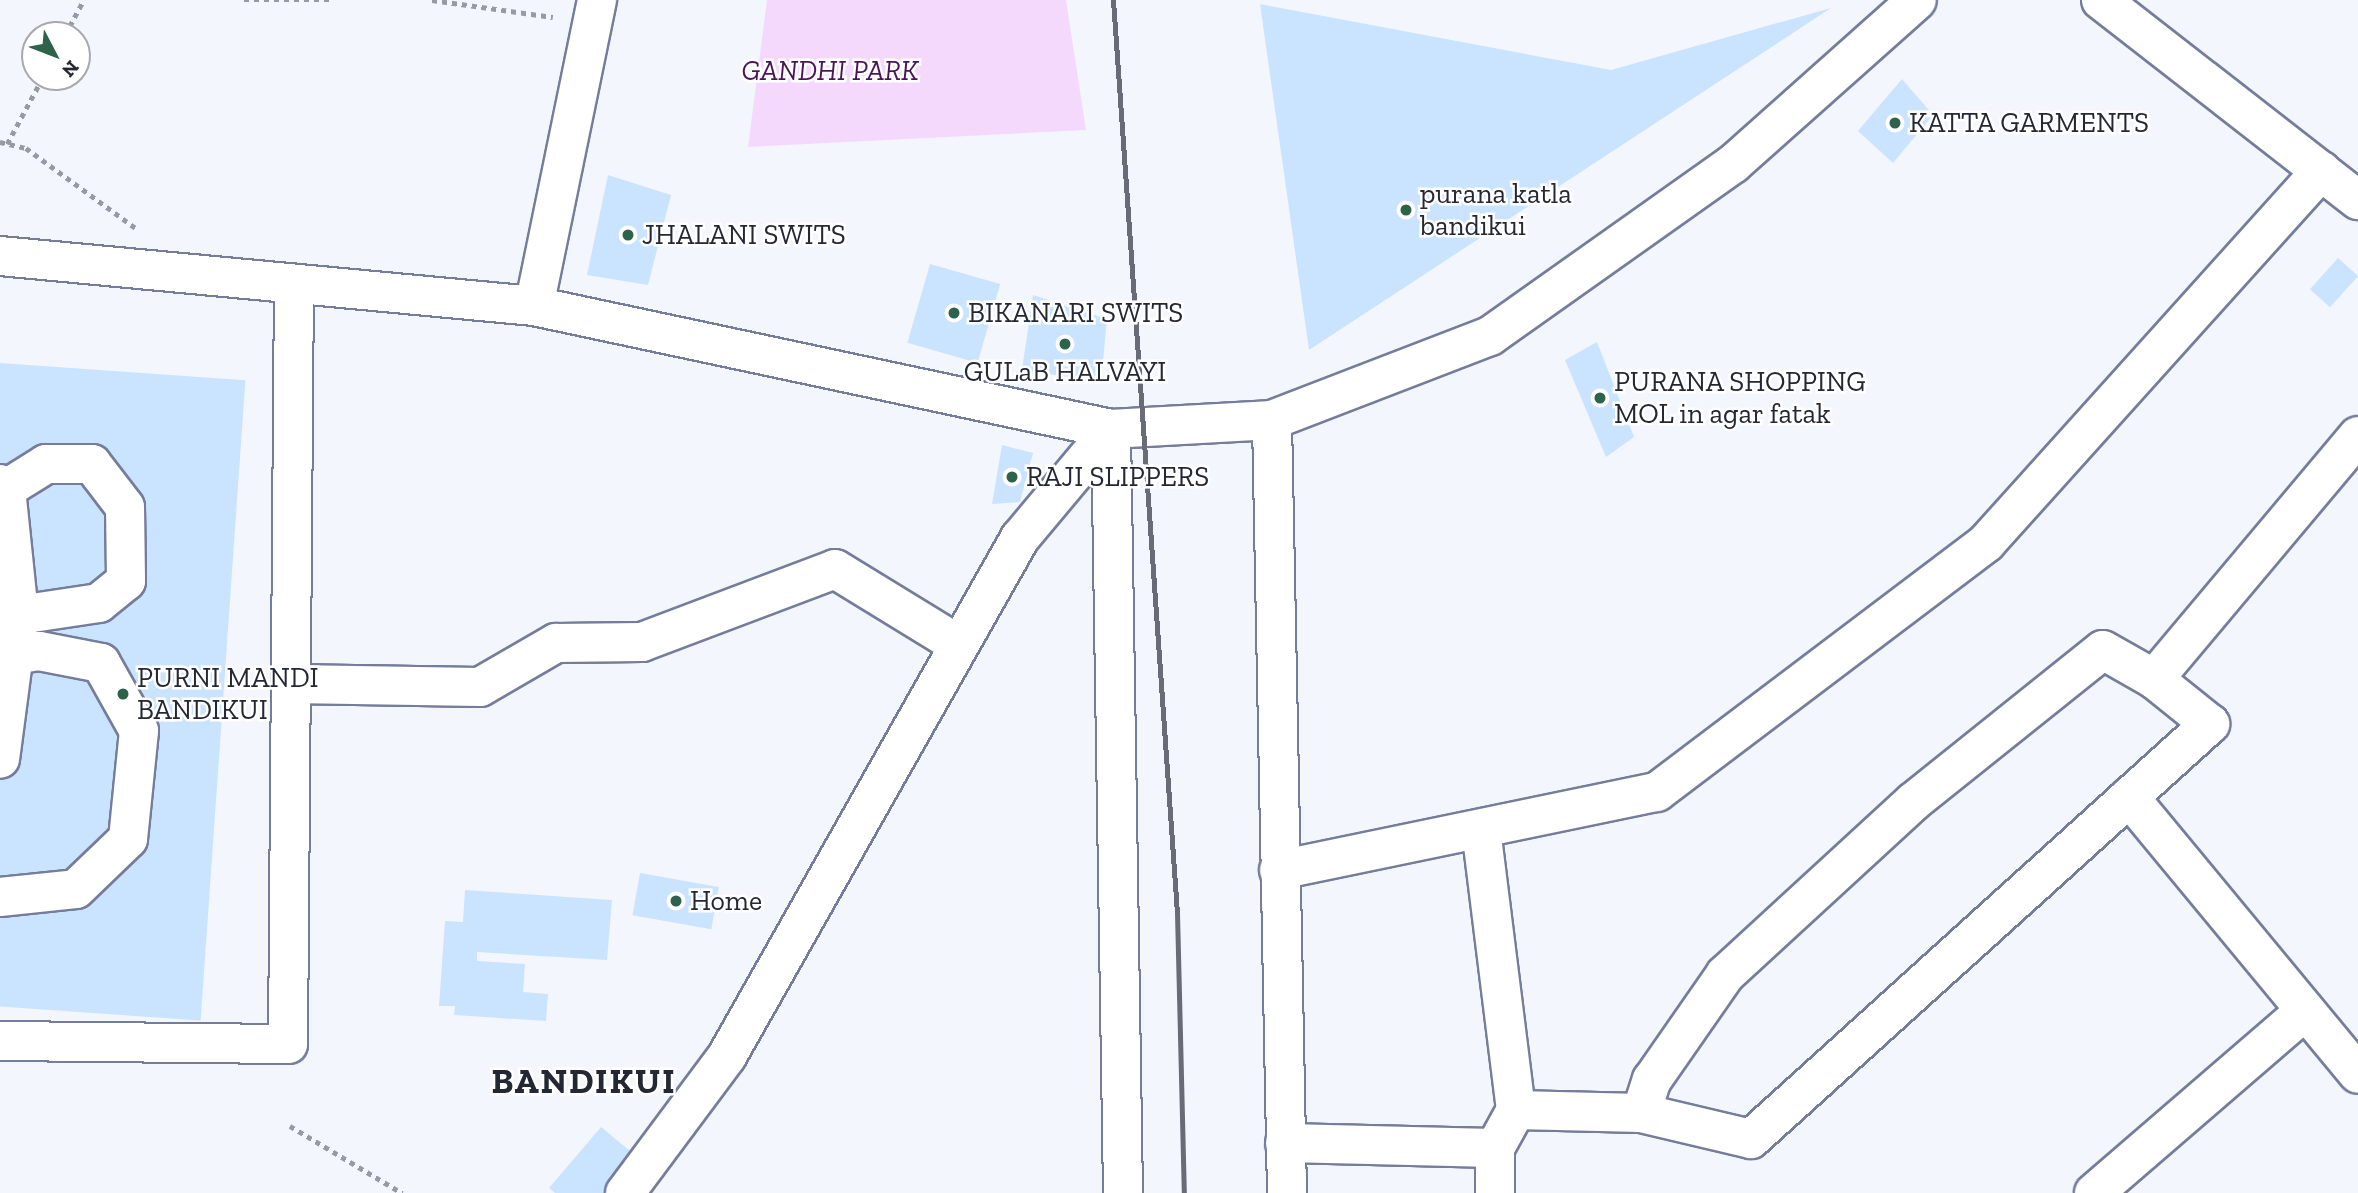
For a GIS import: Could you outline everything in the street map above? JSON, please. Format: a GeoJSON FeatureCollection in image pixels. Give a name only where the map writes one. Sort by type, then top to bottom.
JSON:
{"type":"FeatureCollection","features":[{"type":"Feature","properties":{"kind":"street"},"geometry":{"type":"LineString","coordinates":[[0,256],[534,306],[1111,429],[1272,420],[1490,336],[1733,164],[1917,0]]}},
{"type":"Feature","properties":{"kind":"street"},"geometry":{"type":"LineString","coordinates":[[2101,0],[2358,200]]}},
{"type":"Feature","properties":{"kind":"street"},"geometry":{"type":"LineString","coordinates":[[534,306],[594,11]]}},
{"type":"Feature","properties":{"kind":"street"},"geometry":{"type":"LineString","coordinates":[[1279,870],[1657,793],[1986,543],[2321,171]]}},
{"type":"Feature","properties":{"kind":"street"},"geometry":{"type":"LineString","coordinates":[[0,1041],[288,1044],[294,284]]}},
{"type":"Feature","properties":{"kind":"street"},"geometry":{"type":"LineString","coordinates":[[1272,420],[1287,1193]]}},
{"type":"Feature","properties":{"kind":"street"},"geometry":{"type":"LineString","coordinates":[[625,1193],[727,1056],[1020,538],[1111,429]]}},
{"type":"Feature","properties":{"kind":"street"},"geometry":{"type":"LineString","coordinates":[[1111,429],[1123,1193]]}},
{"type":"Feature","properties":{"kind":"street"},"geometry":{"type":"LineString","coordinates":[[2154,680],[2358,436]]}},
{"type":"Feature","properties":{"kind":"street"},"geometry":{"type":"LineString","coordinates":[[0,759],[19,615],[3,486],[46,464],[92,464],[125,508],[126,581],[99,603],[19,615]]}},
{"type":"Feature","properties":{"kind":"street"},"geometry":{"type":"LineString","coordinates":[[291,684],[480,687],[556,643],[642,642],[835,569],[959,645]]}},
{"type":"Feature","properties":{"kind":"street"},"geometry":{"type":"LineString","coordinates":[[1516,1110],[1641,1113],[1751,1139],[2210,724],[2154,680],[2103,650],[1913,802],[1725,975],[1652,1080],[1641,1113]]}},
{"type":"Feature","properties":{"kind":"street"},"geometry":{"type":"LineString","coordinates":[[0,897],[76,889],[128,839],[139,731],[101,663],[39,651],[14,655]]}},
{"type":"Feature","properties":{"kind":"street"},"geometry":{"type":"LineString","coordinates":[[2129,797],[2358,1074]]}},
{"type":"Feature","properties":{"kind":"street"},"geometry":{"type":"LineString","coordinates":[[1481,829],[1516,1110],[1495,1148],[1495,1193]]}},
{"type":"Feature","properties":{"kind":"street"},"geometry":{"type":"LineString","coordinates":[[2094,1193],[2305,1011]]}},
{"type":"Feature","properties":{"kind":"street"},"geometry":{"type":"LineString","coordinates":[[1285,1143],[1495,1148]]}},
{"type":"Feature","properties":{"kind":"path"},"geometry":{"type":"LineString","coordinates":[[73,21],[84,0]]}},
{"type":"Feature","properties":{"kind":"path"},"geometry":{"type":"LineString","coordinates":[[244,0],[331,0]]}},
{"type":"Feature","properties":{"kind":"path"},"geometry":{"type":"LineString","coordinates":[[432,0],[594,11]]}},
{"type":"Feature","properties":{"kind":"path"},"geometry":{"type":"LineString","coordinates":[[7,144],[35,91]]}},
{"type":"Feature","properties":{"kind":"path"},"geometry":{"type":"LineString","coordinates":[[0,142],[26,148],[141,233]]}},
{"type":"Feature","properties":{"kind":"path"},"geometry":{"type":"LineString","coordinates":[[290,1126],[402,1193]]}},
{"type":"Feature","properties":{"kind":"green space","name":"GANDHI PARK"},"geometry":{"type":"Polygon","coordinates":[[[767,0],[1066,0],[1086,130],[748,147],[767,0]]]}},
{"type":"Feature","properties":{"kind":"building","name":"purana katla bandikui"},"geometry":{"type":"Polygon","coordinates":[[[1260,4],[1611,70],[1831,8],[1309,350],[1260,4]]]}},
{"type":"Feature","properties":{"kind":"building","name":"KATTA GARMENTS"},"geometry":{"type":"Polygon","coordinates":[[[1902,79],[1933,115],[1893,163],[1858,131],[1902,79]]]}},
{"type":"Feature","properties":{"kind":"building","name":"JHALANI SWITS"},"geometry":{"type":"Polygon","coordinates":[[[608,175],[671,195],[648,285],[587,275],[608,175]]]}},
{"type":"Feature","properties":{"kind":"building"},"geometry":{"type":"Polygon","coordinates":[[[2338,258],[2358,276],[2330,307],[2310,289],[2338,258]]]}},
{"type":"Feature","properties":{"kind":"building","name":"BIKANARI SWITS"},"geometry":{"type":"Polygon","coordinates":[[[930,264],[1000,284],[978,363],[907,343],[930,264]]]}},
{"type":"Feature","properties":{"kind":"building","name":"GULaB HALVAYI"},"geometry":{"type":"Polygon","coordinates":[[[1033,295],[1107,319],[1101,382],[1022,370],[1033,295]]]}},
{"type":"Feature","properties":{"kind":"building","name":"PURANA SHOPPING MOL in agar fatak"},"geometry":{"type":"Polygon","coordinates":[[[1597,342],[1634,437],[1606,457],[1565,360],[1597,342]]]}},
{"type":"Feature","properties":{"kind":"building","name":"PURNI MANDI BANDIKUI"},"geometry":{"type":"Polygon","coordinates":[[[0,363],[245,380],[201,1021],[0,1007],[0,363]]]}},
{"type":"Feature","properties":{"kind":"building","name":"RAJI SLIPPERS"},"geometry":{"type":"Polygon","coordinates":[[[1002,445],[1033,453],[1020,502],[992,504],[1002,445]]]}},
{"type":"Feature","properties":{"kind":"building","name":"Home"},"geometry":{"type":"Polygon","coordinates":[[[640,873],[719,887],[711,929],[633,915],[640,873]]]}},
{"type":"Feature","properties":{"kind":"building"},"geometry":{"type":"Polygon","coordinates":[[[465,890],[612,900],[607,960],[477,952],[477,961],[525,964],[523,992],[548,994],[546,1021],[454,1015],[455,1006],[439,1006],[445,921],[463,922],[465,890]]]}},
{"type":"Feature","properties":{"kind":"building"},"geometry":{"type":"Polygon","coordinates":[[[601,1127],[635,1155],[603,1193],[555,1193],[549,1188],[601,1127]]]}},
{"type":"Feature","properties":{"kind":"railway"},"geometry":{"type":"LineString","coordinates":[[1113,0],[1177,913],[1184,1193]]}},
{"type":"Feature","properties":{"kind":"place","name":"KATTA GARMENTS"},"geometry":{"type":"Point","coordinates":[1895,123]}},
{"type":"Feature","properties":{"kind":"place","name":"purana katla bandikui"},"geometry":{"type":"Point","coordinates":[1406,210]}},
{"type":"Feature","properties":{"kind":"place","name":"JHALANI SWITS"},"geometry":{"type":"Point","coordinates":[628,235]}},
{"type":"Feature","properties":{"kind":"place","name":"BIKANARI SWITS"},"geometry":{"type":"Point","coordinates":[954,313]}},
{"type":"Feature","properties":{"kind":"place","name":"GULaB HALVAYI"},"geometry":{"type":"Point","coordinates":[1065,344]}},
{"type":"Feature","properties":{"kind":"place","name":"PURANA SHOPPING MOL in agar fatak"},"geometry":{"type":"Point","coordinates":[1600,398]}},
{"type":"Feature","properties":{"kind":"place","name":"RAJI SLIPPERS"},"geometry":{"type":"Point","coordinates":[1012,477]}},
{"type":"Feature","properties":{"kind":"place","name":"PURNI MANDI BANDIKUI"},"geometry":{"type":"Point","coordinates":[123,694]}},
{"type":"Feature","properties":{"kind":"place","name":"Home"},"geometry":{"type":"Point","coordinates":[676,901]}},
{"type":"Feature","properties":{"kind":"district","name":"BANDIKUI"},"geometry":{"type":"Point","coordinates":[584,1081]}}]}
